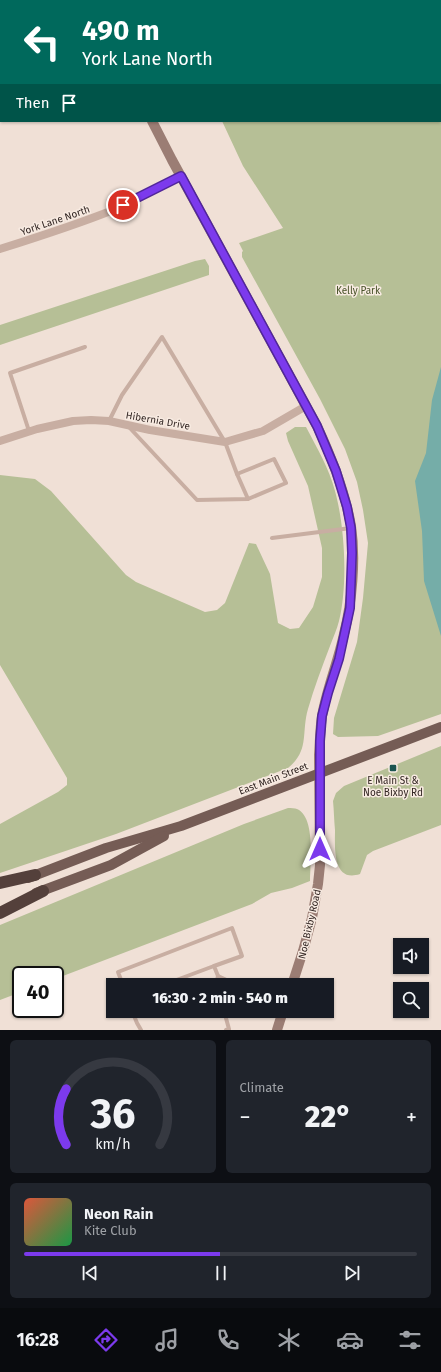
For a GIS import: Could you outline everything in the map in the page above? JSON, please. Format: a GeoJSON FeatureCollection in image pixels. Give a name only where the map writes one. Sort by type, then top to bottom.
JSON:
{"type":"FeatureCollection","features":[{"type":"Feature","properties":{"kind":"highway"},"geometry":{"type":"LineString","coordinates":[[0,883],[35,875]]}},
{"type":"Feature","properties":{"kind":"highway"},"geometry":{"type":"LineString","coordinates":[[0,914],[43,891]]}},
{"type":"Feature","properties":{"kind":"main road","name":"East Main Street"},"geometry":{"type":"LineString","coordinates":[[0,888],[106,848],[181,826],[441,727]]}},
{"type":"Feature","properties":{"kind":"main road","name":"East Main Street"},"geometry":{"type":"LineString","coordinates":[[0,907],[111,865],[181,826]]}},
{"type":"Feature","properties":{"kind":"street","name":"Noe Bixby Road"},"geometry":{"type":"LineString","coordinates":[[153,122],[324,440],[336,471],[347,507],[351,528],[352,562],[350,608],[339,659],[322,716],[319,756],[320,865],[318,884],[304,951],[294,978]]}},
{"type":"Feature","properties":{"kind":"street","name":"York Lane North"},"geometry":{"type":"LineString","coordinates":[[0,249],[112,210],[133,201],[181,176]]}},
{"type":"Feature","properties":{"kind":"street","name":"Hibernia Drive"},"geometry":{"type":"LineString","coordinates":[[0,440],[73,421],[91,420],[109,421],[150,430],[225,442],[262,431],[306,406]]}},
{"type":"Feature","properties":{"kind":"street"},"geometry":{"type":"LineString","coordinates":[[277,1030],[281,1018]]}},
{"type":"Feature","properties":{"kind":"lane"},"geometry":{"type":"LineString","coordinates":[[109,421],[122,395],[162,337],[225,442],[248,499]]}},
{"type":"Feature","properties":{"kind":"lane"},"geometry":{"type":"LineString","coordinates":[[29,432],[10,373],[84,347]]}},
{"type":"Feature","properties":{"kind":"lane"},"geometry":{"type":"LineString","coordinates":[[127,425],[197,500],[248,499],[286,484],[274,459],[237,474]]}},
{"type":"Feature","properties":{"kind":"lane"},"geometry":{"type":"LineString","coordinates":[[272,538],[351,528]]}},
{"type":"Feature","properties":{"kind":"lane"},"geometry":{"type":"LineString","coordinates":[[120,978],[118,972],[232,928],[242,956],[182,978]]}},
{"type":"Feature","properties":{"kind":"lane"},"geometry":{"type":"LineString","coordinates":[[214,966],[218,976],[222,978]]}},
{"type":"Feature","properties":{"kind":"lane"},"geometry":{"type":"LineString","coordinates":[[135,1018],[142,1030]]}},
{"type":"Feature","properties":{"kind":"lane"},"geometry":{"type":"LineString","coordinates":[[225,1018],[228,1030]]}},
{"type":"Feature","properties":{"kind":"green space","name":"Kelly Park"},"geometry":{"type":"Polygon","coordinates":[[[222,122],[441,122],[441,714],[378,736],[338,737],[333,734],[334,718],[357,642],[363,598],[368,543],[363,510],[357,482],[345,449],[320,399],[242,257],[243,251],[239,243],[283,228],[243,166],[222,122]]]}},
{"type":"Feature","properties":{"kind":"green space"},"geometry":{"type":"Polygon","coordinates":[[[205,259],[209,266],[209,275],[0,345],[0,325],[205,259]]]}},
{"type":"Feature","properties":{"kind":"green space"},"geometry":{"type":"Polygon","coordinates":[[[295,427],[306,427],[329,474],[335,491],[341,521],[344,556],[344,591],[339,621],[308,709],[304,741],[299,755],[288,768],[116,834],[0,873],[0,824],[58,792],[67,785],[67,778],[0,665],[0,475],[35,479],[51,491],[126,575],[136,582],[205,612],[217,610],[225,603],[249,543],[256,544],[270,574],[278,623],[290,629],[299,628],[313,607],[322,577],[322,548],[308,486],[288,441],[286,433],[295,427]]]}},
{"type":"Feature","properties":{"kind":"green space"},"geometry":{"type":"Polygon","coordinates":[[[441,746],[441,825],[373,851],[367,855],[360,874],[351,875],[344,873],[340,869],[337,862],[335,845],[333,801],[336,793],[344,786],[441,746]]]}},
{"type":"Feature","properties":{"kind":"green space"},"geometry":{"type":"Polygon","coordinates":[[[288,808],[297,809],[303,814],[307,821],[311,842],[310,881],[292,888],[271,893],[252,904],[64,976],[64,966],[12,966],[12,995],[0,1000],[0,925],[244,824],[288,808]]]}},
{"type":"Feature","properties":{"kind":"water"},"geometry":{"type":"Polygon","coordinates":[[[441,367],[441,636],[424,581],[422,531],[415,481],[426,453],[432,400],[441,367]]]}},
{"type":"Feature","properties":{"kind":"place","name":"E Main St & Noe Bixby Rd"},"geometry":{"type":"Point","coordinates":[393,768]}},
{"type":"Feature","properties":{"kind":"route"},"geometry":{"type":"LineString","coordinates":[[123,205],[181,176],[317,426],[327,447],[342,489],[351,528],[352,584],[350,608],[345,633],[322,716],[319,756],[320,849]]}}]}
